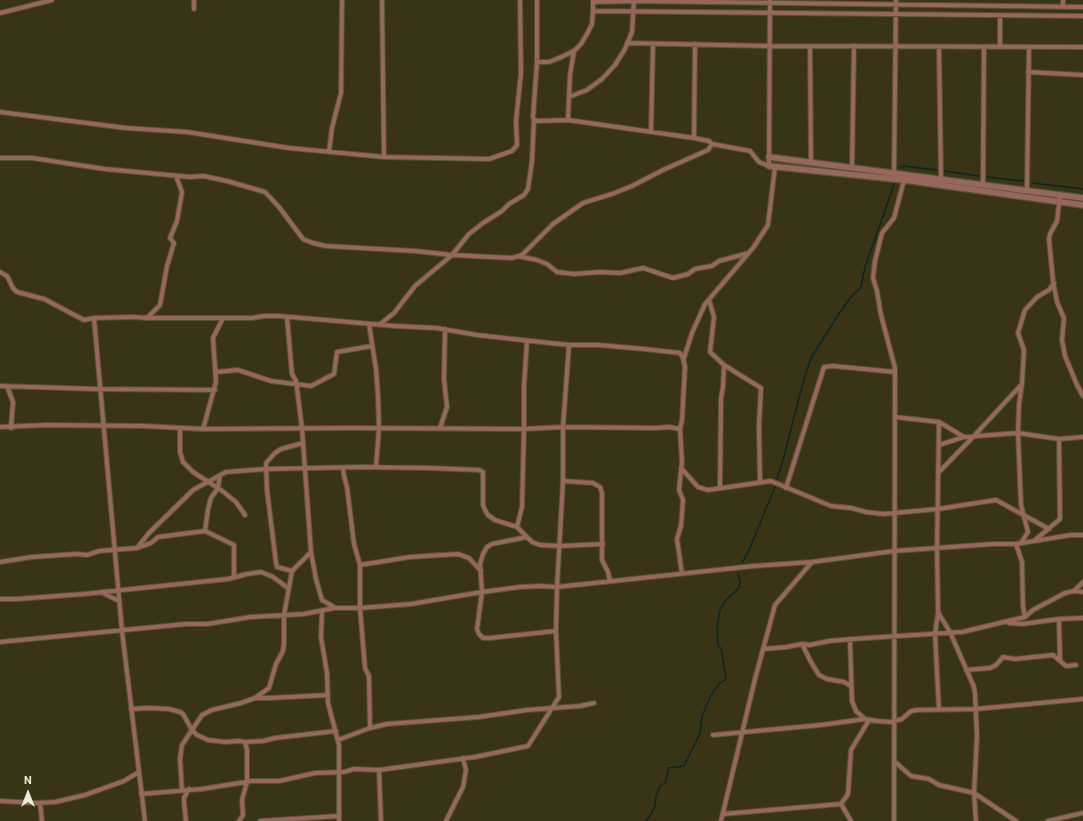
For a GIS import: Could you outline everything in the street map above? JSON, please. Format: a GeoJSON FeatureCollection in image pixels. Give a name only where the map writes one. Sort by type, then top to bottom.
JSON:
{"type":"FeatureCollection","features":[{"type":"Feature","properties":{"kind":"street"},"geometry":{"type":"LineString","coordinates":[[0,12],[52,0]]}},
{"type":"Feature","properties":{"kind":"street"},"geometry":{"type":"LineString","coordinates":[[194,0],[194,9]]}},
{"type":"Feature","properties":{"kind":"street"},"geometry":{"type":"LineString","coordinates":[[329,152],[332,128],[341,93],[340,65],[342,0]]}},
{"type":"Feature","properties":{"kind":"street"},"geometry":{"type":"LineString","coordinates":[[382,0],[384,157]]}},
{"type":"Feature","properties":{"kind":"street"},"geometry":{"type":"LineString","coordinates":[[0,112],[126,128],[187,132],[289,148],[329,152],[384,157],[489,159],[512,151],[517,145],[516,122],[522,73],[520,0]]}},
{"type":"Feature","properties":{"kind":"street"},"geometry":{"type":"LineString","coordinates":[[378,325],[394,313],[415,286],[452,255],[469,234],[502,211],[509,204],[524,195],[528,189],[532,161],[537,62],[537,0]]}},
{"type":"Feature","properties":{"kind":"street"},"geometry":{"type":"LineString","coordinates":[[569,97],[587,90],[602,79],[615,65],[632,32],[634,0]]}},
{"type":"Feature","properties":{"kind":"street"},"geometry":{"type":"LineString","coordinates":[[1030,0],[1030,6]]}},
{"type":"Feature","properties":{"kind":"street"},"geometry":{"type":"LineString","coordinates":[[1063,0],[1063,7]]}},
{"type":"Feature","properties":{"kind":"street"},"geometry":{"type":"LineString","coordinates":[[568,120],[570,70],[574,51],[587,34],[592,24],[593,1],[896,2],[1083,7]]}},
{"type":"Feature","properties":{"kind":"street"},"geometry":{"type":"LineString","coordinates":[[682,574],[677,539],[681,526],[682,500],[679,490],[681,468],[680,430],[684,390],[683,358],[705,304],[749,253],[768,225],[772,166],[769,156],[770,1]]}},
{"type":"Feature","properties":{"kind":"street"},"geometry":{"type":"LineString","coordinates":[[894,173],[896,2]]}},
{"type":"Feature","properties":{"kind":"street"},"geometry":{"type":"LineString","coordinates":[[593,11],[1083,16]]}},
{"type":"Feature","properties":{"kind":"street"},"geometry":{"type":"LineString","coordinates":[[1000,15],[1000,47]]}},
{"type":"Feature","properties":{"kind":"street"},"geometry":{"type":"LineString","coordinates":[[627,43],[769,46],[1083,47]]}},
{"type":"Feature","properties":{"kind":"street"},"geometry":{"type":"LineString","coordinates":[[651,131],[652,44]]}},
{"type":"Feature","properties":{"kind":"street"},"geometry":{"type":"LineString","coordinates":[[694,138],[695,44]]}},
{"type":"Feature","properties":{"kind":"street"},"geometry":{"type":"LineString","coordinates":[[810,46],[811,162]]}},
{"type":"Feature","properties":{"kind":"street"},"geometry":{"type":"LineString","coordinates":[[852,167],[854,46]]}},
{"type":"Feature","properties":{"kind":"street"},"geometry":{"type":"LineString","coordinates":[[939,47],[941,179]]}},
{"type":"Feature","properties":{"kind":"street"},"geometry":{"type":"LineString","coordinates":[[983,185],[984,47]]}},
{"type":"Feature","properties":{"kind":"street"},"geometry":{"type":"LineString","coordinates":[[1028,190],[1029,47]]}},
{"type":"Feature","properties":{"kind":"street"},"geometry":{"type":"LineString","coordinates":[[537,62],[549,62],[574,51]]}},
{"type":"Feature","properties":{"kind":"street"},"geometry":{"type":"LineString","coordinates":[[1028,72],[1083,74]]}},
{"type":"Feature","properties":{"kind":"street"},"geometry":{"type":"LineString","coordinates":[[534,119],[537,121],[568,120],[694,138],[709,141],[712,144],[750,151],[759,162],[772,166],[904,180],[1083,205]]}},
{"type":"Feature","properties":{"kind":"street"},"geometry":{"type":"LineString","coordinates":[[0,158],[32,158],[105,169],[190,177],[203,176],[227,181],[265,192],[279,207],[302,239],[326,246],[512,258],[522,255],[553,224],[583,203],[632,186],[708,150],[712,144]]}},
{"type":"Feature","properties":{"kind":"street"},"geometry":{"type":"LineString","coordinates":[[769,156],[1083,198]]}},
{"type":"Feature","properties":{"kind":"street"},"geometry":{"type":"LineString","coordinates":[[147,318],[160,305],[167,266],[174,243],[170,238],[176,221],[182,192],[176,176]]}},
{"type":"Feature","properties":{"kind":"street"},"geometry":{"type":"LineString","coordinates":[[894,821],[895,368],[873,278],[875,261],[882,233],[894,218],[904,180]]}},
{"type":"Feature","properties":{"kind":"street"},"geometry":{"type":"LineString","coordinates":[[1060,195],[1057,221],[1049,239],[1054,283],[1057,302],[1064,318],[1062,348],[1064,356],[1083,396]]}},
{"type":"Feature","properties":{"kind":"street"},"geometry":{"type":"LineString","coordinates":[[518,256],[547,264],[557,272],[574,274],[600,272],[620,273],[643,268],[673,278],[688,274],[695,269],[712,266],[719,261],[749,253]]}},
{"type":"Feature","properties":{"kind":"street"},"geometry":{"type":"LineString","coordinates":[[0,272],[7,276],[13,288],[17,292],[44,299],[84,320],[94,318],[133,317],[287,317],[445,329],[477,335],[569,345],[644,348],[680,354],[683,358]]}},
{"type":"Feature","properties":{"kind":"street"},"geometry":{"type":"LineString","coordinates":[[1018,543],[1028,532],[1021,505],[1018,433],[1024,350],[1018,333],[1025,310],[1037,297],[1048,290],[1054,283]]}},
{"type":"Feature","properties":{"kind":"street"},"geometry":{"type":"LineString","coordinates":[[709,300],[714,317],[710,352],[724,365],[761,388],[759,424],[760,482]]}},
{"type":"Feature","properties":{"kind":"street"},"geometry":{"type":"LineString","coordinates":[[287,317],[292,374],[297,385],[302,428],[311,552],[322,600],[334,608]]}},
{"type":"Feature","properties":{"kind":"street"},"geometry":{"type":"LineString","coordinates":[[94,318],[122,631],[145,821]]}},
{"type":"Feature","properties":{"kind":"street"},"geometry":{"type":"LineString","coordinates":[[203,429],[216,382],[213,338],[223,318]]}},
{"type":"Feature","properties":{"kind":"street"},"geometry":{"type":"LineString","coordinates":[[369,324],[376,369],[379,428],[376,467]]}},
{"type":"Feature","properties":{"kind":"street"},"geometry":{"type":"LineString","coordinates":[[440,428],[447,408],[444,379],[445,329]]}},
{"type":"Feature","properties":{"kind":"street"},"geometry":{"type":"LineString","coordinates":[[517,527],[522,507],[524,386],[527,340]]}},
{"type":"Feature","properties":{"kind":"street"},"geometry":{"type":"LineString","coordinates":[[141,794],[247,782],[279,781],[315,773],[338,772],[354,769],[379,770],[485,756],[528,746],[558,697],[556,631],[557,587],[563,481],[563,427],[569,345]]}},
{"type":"Feature","properties":{"kind":"street"},"geometry":{"type":"LineString","coordinates":[[215,372],[238,370],[271,381],[311,386],[334,374],[337,352],[372,346]]}},
{"type":"Feature","properties":{"kind":"street"},"geometry":{"type":"LineString","coordinates":[[720,488],[721,398],[724,387],[724,365]]}},
{"type":"Feature","properties":{"kind":"street"},"geometry":{"type":"LineString","coordinates":[[786,488],[824,367],[832,366],[895,372]]}},
{"type":"Feature","properties":{"kind":"street"},"geometry":{"type":"LineString","coordinates":[[938,473],[1022,383]]}},
{"type":"Feature","properties":{"kind":"street"},"geometry":{"type":"LineString","coordinates":[[0,386],[215,390]]}},
{"type":"Feature","properties":{"kind":"street"},"geometry":{"type":"LineString","coordinates":[[7,386],[13,402],[11,428]]}},
{"type":"Feature","properties":{"kind":"street"},"geometry":{"type":"LineString","coordinates":[[895,417],[939,422],[964,437]]}},
{"type":"Feature","properties":{"kind":"street"},"geometry":{"type":"LineString","coordinates":[[939,422],[937,548],[938,610],[934,634],[939,710]]}},
{"type":"Feature","properties":{"kind":"street"},"geometry":{"type":"LineString","coordinates":[[0,427],[11,428],[48,425],[104,425],[203,429],[524,429],[563,427],[669,427],[680,430]]}},
{"type":"Feature","properties":{"kind":"street"},"geometry":{"type":"LineString","coordinates":[[180,428],[180,452],[183,462],[193,472],[236,502],[245,515]]}},
{"type":"Feature","properties":{"kind":"street"},"geometry":{"type":"LineString","coordinates":[[939,445],[964,437],[1018,433],[1059,439],[1083,437]]}},
{"type":"Feature","properties":{"kind":"street"},"geometry":{"type":"LineString","coordinates":[[1035,541],[1060,519],[1059,439]]}},
{"type":"Feature","properties":{"kind":"street"},"geometry":{"type":"LineString","coordinates":[[292,571],[277,566],[276,563],[269,509],[266,463],[281,449],[303,443]]}},
{"type":"Feature","properties":{"kind":"street"},"geometry":{"type":"LineString","coordinates":[[137,548],[149,533],[193,490],[226,472],[266,469],[376,467],[479,470],[482,472],[483,505],[488,515],[495,520],[517,527],[532,542],[540,545],[560,546],[603,544]]}},
{"type":"Feature","properties":{"kind":"street"},"geometry":{"type":"LineString","coordinates":[[343,468],[347,487],[354,544],[360,565],[360,608],[365,668],[368,676],[370,728]]}},
{"type":"Feature","properties":{"kind":"street"},"geometry":{"type":"LineString","coordinates":[[681,468],[698,487],[708,490],[771,481],[831,506],[883,514],[938,509],[996,500],[1049,529]]}},
{"type":"Feature","properties":{"kind":"street"},"geometry":{"type":"LineString","coordinates":[[205,531],[208,509],[211,498],[218,488],[220,475]]}},
{"type":"Feature","properties":{"kind":"street"},"geometry":{"type":"LineString","coordinates":[[563,481],[593,483],[600,487],[602,493],[602,560],[608,572],[610,582]]}},
{"type":"Feature","properties":{"kind":"street"},"geometry":{"type":"LineString","coordinates":[[0,562],[32,557],[77,554],[87,555],[99,551],[137,548],[151,543],[158,537],[205,531],[234,545],[234,577]]}},
{"type":"Feature","properties":{"kind":"street"},"geometry":{"type":"LineString","coordinates":[[0,642],[186,624],[208,624],[250,617],[322,611],[334,608],[360,608],[411,604],[482,592],[540,586],[557,587],[754,566],[812,562],[894,551],[1018,543],[1071,535],[1083,535]]}},
{"type":"Feature","properties":{"kind":"street"},"geometry":{"type":"LineString","coordinates":[[527,537],[492,544],[487,547],[482,559],[480,570],[482,592],[477,630],[483,638],[556,631]]}},
{"type":"Feature","properties":{"kind":"street"},"geometry":{"type":"LineString","coordinates":[[1018,543],[1022,562],[1023,606],[1025,618]]}},
{"type":"Feature","properties":{"kind":"street"},"geometry":{"type":"LineString","coordinates":[[255,698],[269,688],[276,664],[283,651],[284,615],[292,571],[311,552]]}},
{"type":"Feature","properties":{"kind":"street"},"geometry":{"type":"LineString","coordinates":[[360,565],[410,557],[458,554],[469,558],[480,570]]}},
{"type":"Feature","properties":{"kind":"street"},"geometry":{"type":"LineString","coordinates":[[721,821],[742,732],[775,605],[812,562]]}},
{"type":"Feature","properties":{"kind":"street"},"geometry":{"type":"LineString","coordinates":[[0,599],[100,592],[234,577],[261,572],[273,577],[288,588]]}},
{"type":"Feature","properties":{"kind":"street"},"geometry":{"type":"LineString","coordinates":[[1074,591],[1083,582]]}},
{"type":"Feature","properties":{"kind":"street"},"geometry":{"type":"LineString","coordinates":[[763,649],[802,644],[810,645],[850,639],[962,632],[1025,618],[1033,610],[1065,593],[1074,591],[1083,592]]}},
{"type":"Feature","properties":{"kind":"street"},"geometry":{"type":"LineString","coordinates":[[100,592],[119,601]]}},
{"type":"Feature","properties":{"kind":"street"},"geometry":{"type":"LineString","coordinates":[[938,610],[950,632],[974,687],[976,709],[974,793],[976,821]]}},
{"type":"Feature","properties":{"kind":"street"},"geometry":{"type":"LineString","coordinates":[[322,611],[321,637],[328,703],[338,740],[339,821]]}},
{"type":"Feature","properties":{"kind":"street"},"geometry":{"type":"LineString","coordinates":[[1005,622],[1023,624],[1059,619],[1083,618]]}},
{"type":"Feature","properties":{"kind":"street"},"geometry":{"type":"LineString","coordinates":[[1059,619],[1060,660]]}},
{"type":"Feature","properties":{"kind":"street"},"geometry":{"type":"LineString","coordinates":[[850,639],[852,701],[856,711],[867,719]]}},
{"type":"Feature","properties":{"kind":"street"},"geometry":{"type":"LineString","coordinates":[[802,644],[810,662],[819,675],[827,680],[844,682],[851,686]]}},
{"type":"Feature","properties":{"kind":"street"},"geometry":{"type":"LineString","coordinates":[[966,670],[990,668],[996,665],[1003,657],[1015,659],[1053,655],[1066,666],[1076,665]]}},
{"type":"Feature","properties":{"kind":"street"},"geometry":{"type":"LineString","coordinates":[[182,790],[180,759],[182,745],[202,715],[207,712],[255,698],[328,694]]}},
{"type":"Feature","properties":{"kind":"street"},"geometry":{"type":"LineString","coordinates":[[713,735],[821,726],[867,719],[894,721],[902,719],[911,711],[917,710],[976,709],[1083,699]]}},
{"type":"Feature","properties":{"kind":"street"},"geometry":{"type":"LineString","coordinates":[[338,740],[370,728],[387,724],[479,717],[527,710],[580,706],[594,702]]}},
{"type":"Feature","properties":{"kind":"street"},"geometry":{"type":"LineString","coordinates":[[132,709],[169,709],[180,712],[183,714],[192,730],[197,735],[208,740],[225,742],[244,742],[336,731]]}},
{"type":"Feature","properties":{"kind":"street"},"geometry":{"type":"LineString","coordinates":[[841,804],[848,794],[851,750],[867,719]]}},
{"type":"Feature","properties":{"kind":"street"},"geometry":{"type":"LineString","coordinates":[[239,821],[243,815],[242,800],[247,782],[247,750],[244,742]]}},
{"type":"Feature","properties":{"kind":"street"},"geometry":{"type":"LineString","coordinates":[[446,821],[463,787],[466,770],[463,758]]}},
{"type":"Feature","properties":{"kind":"street"},"geometry":{"type":"LineString","coordinates":[[894,761],[911,776],[929,778],[939,785],[974,793],[1016,821]]}},
{"type":"Feature","properties":{"kind":"street"},"geometry":{"type":"LineString","coordinates":[[379,770],[381,821]]}},
{"type":"Feature","properties":{"kind":"street"},"geometry":{"type":"LineString","coordinates":[[0,801],[40,803],[54,802],[85,795],[127,780],[138,772]]}},
{"type":"Feature","properties":{"kind":"street"},"geometry":{"type":"LineString","coordinates":[[186,821],[184,798],[189,789]]}},
{"type":"Feature","properties":{"kind":"street"},"geometry":{"type":"LineString","coordinates":[[40,803],[42,821]]}},
{"type":"Feature","properties":{"kind":"street"},"geometry":{"type":"LineString","coordinates":[[723,814],[841,804]]}},
{"type":"Feature","properties":{"kind":"street"},"geometry":{"type":"LineString","coordinates":[[841,804],[851,821]]}},
{"type":"Feature","properties":{"kind":"street"},"geometry":{"type":"LineString","coordinates":[[1048,821],[1083,813]]}},
{"type":"Feature","properties":{"kind":"street"},"geometry":{"type":"LineString","coordinates":[[260,821],[339,816]]}},
{"type":"Feature","properties":{"kind":"waterway"},"geometry":{"type":"LineString","coordinates":[[900,168],[903,166],[937,170]]}},
{"type":"Feature","properties":{"kind":"waterway"},"geometry":{"type":"LineString","coordinates":[[945,171],[979,176]]}},
{"type":"Feature","properties":{"kind":"waterway"},"geometry":{"type":"LineString","coordinates":[[987,177],[1023,181]]}},
{"type":"Feature","properties":{"kind":"waterway"},"geometry":{"type":"LineString","coordinates":[[777,479],[811,358],[838,315],[851,297],[861,287],[865,267],[895,182]]}},
{"type":"Feature","properties":{"kind":"waterway"},"geometry":{"type":"LineString","coordinates":[[1032,183],[1083,189]]}},
{"type":"Feature","properties":{"kind":"waterway"},"geometry":{"type":"LineString","coordinates":[[742,563],[749,550],[775,487]]}},
{"type":"Feature","properties":{"kind":"waterway"},"geometry":{"type":"LineString","coordinates":[[646,821],[655,806],[656,796],[660,786],[666,782],[668,768],[684,766],[700,733],[702,716],[711,695],[719,684],[726,679],[721,648],[718,646],[717,628],[720,610],[725,601],[739,588],[740,581],[738,574]]}}]}
